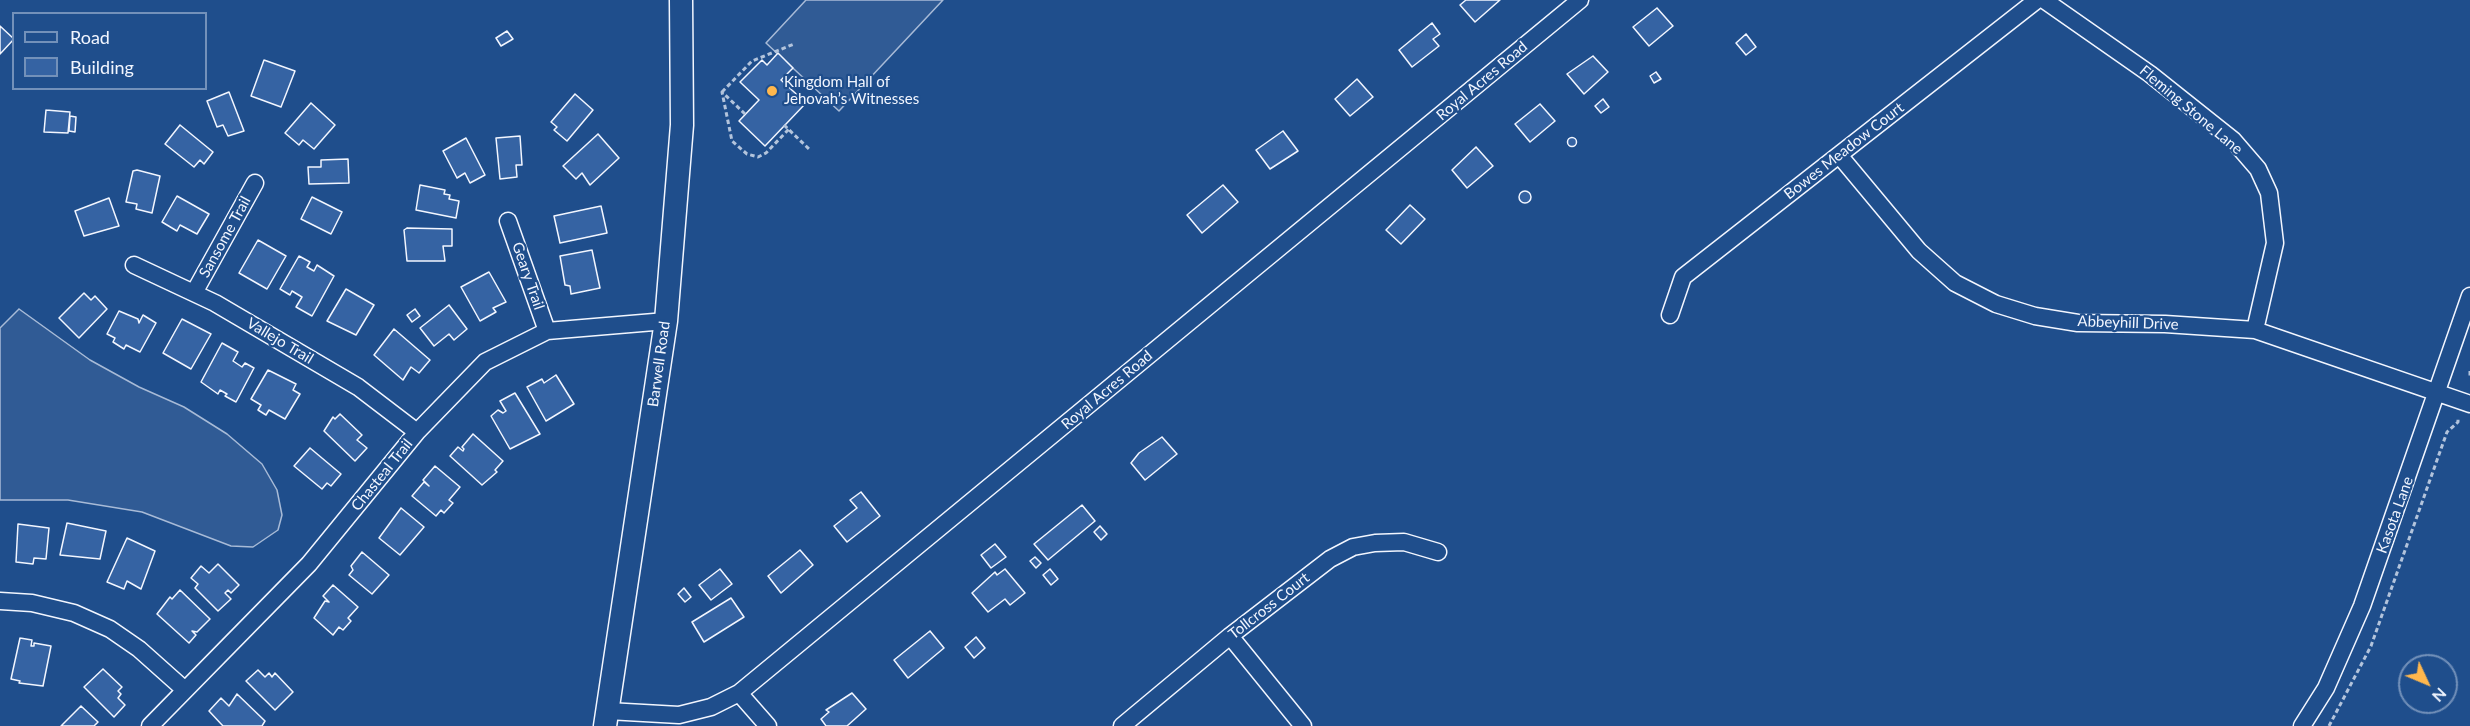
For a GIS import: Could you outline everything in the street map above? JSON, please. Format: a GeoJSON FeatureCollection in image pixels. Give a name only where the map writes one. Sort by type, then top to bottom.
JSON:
{"type":"FeatureCollection","features":[{"type":"Feature","properties":{"kind":"street","name":"Barwell Road"},"geometry":{"type":"LineString","coordinates":[[606,719],[666,321],[682,125],[681,0]]}},
{"type":"Feature","properties":{"kind":"street","name":"Royal Acres Road"},"geometry":{"type":"LineString","coordinates":[[606,719],[679,715],[711,707],[739,693],[1580,0]]}},
{"type":"Feature","properties":{"kind":"street","name":"Bowes Meadow Court"},"geometry":{"type":"LineString","coordinates":[[1670,315],[1683,277],[2037,0]]}},
{"type":"Feature","properties":{"kind":"street","name":"Fleming Stone Lane"},"geometry":{"type":"LineString","coordinates":[[2044,0],[2150,74],[2233,140],[2258,169],[2269,193],[2275,243],[2255,330]]}},
{"type":"Feature","properties":{"kind":"street","name":"Abbeyhill Drive"},"geometry":{"type":"LineString","coordinates":[[1839,154],[1919,251],[1955,283],[1996,304],[2035,316],[2078,323],[2165,324],[2255,330],[2438,393],[2464,410]]}},
{"type":"Feature","properties":{"kind":"street","name":"Sansome Trail"},"geometry":{"type":"LineString","coordinates":[[195,291],[255,183]]}},
{"type":"Feature","properties":{"kind":"street","name":"Geary Trail"},"geometry":{"type":"LineString","coordinates":[[508,221],[547,331]]}},
{"type":"Feature","properties":{"kind":"street","name":"Vallejo Trail"},"geometry":{"type":"LineString","coordinates":[[134,265],[195,291],[358,387],[417,432]]}},
{"type":"Feature","properties":{"kind":"street","name":"Kasota Lane"},"geometry":{"type":"LineString","coordinates":[[2302,726],[2326,688],[2362,606],[2470,296]]}},
{"type":"Feature","properties":{"kind":"street","name":"Chasteal Trail"},"geometry":{"type":"LineString","coordinates":[[150,726],[309,564],[417,432],[485,362],[547,331],[666,321]]}},
{"type":"Feature","properties":{"kind":"street","name":"Tollcross Court"},"geometry":{"type":"LineString","coordinates":[[1122,726],[1230,636],[1330,559],[1353,547],[1404,542],[1438,552]]}},
{"type":"Feature","properties":{"kind":"street"},"geometry":{"type":"LineString","coordinates":[[0,601],[32,603],[74,612],[110,629],[139,649],[186,690]]}},
{"type":"Feature","properties":{"kind":"street"},"geometry":{"type":"LineString","coordinates":[[1230,636],[1303,726]]}},
{"type":"Feature","properties":{"kind":"street"},"geometry":{"type":"LineString","coordinates":[[739,693],[768,726]]}},
{"type":"Feature","properties":{"kind":"path"},"geometry":{"type":"LineString","coordinates":[[722,92],[752,60],[794,44]]}},
{"type":"Feature","properties":{"kind":"path"},"geometry":{"type":"LineString","coordinates":[[722,92],[745,114]]}},
{"type":"Feature","properties":{"kind":"path"},"geometry":{"type":"LineString","coordinates":[[722,92],[732,141],[747,154],[758,157],[766,153],[789,129]]}},
{"type":"Feature","properties":{"kind":"path"},"geometry":{"type":"LineString","coordinates":[[784,125],[809,149]]}},
{"type":"Feature","properties":{"kind":"path"},"geometry":{"type":"LineString","coordinates":[[2470,371],[2470,376]]}},
{"type":"Feature","properties":{"kind":"path"},"geometry":{"type":"LineString","coordinates":[[2329,726],[2371,646],[2447,432],[2458,422],[2464,410]]}},
{"type":"Feature","properties":{"kind":"shaded area"},"geometry":{"type":"Polygon","coordinates":[[[806,0],[943,0],[839,111],[766,43],[806,0]]]}},
{"type":"Feature","properties":{"kind":"shaded area"},"geometry":{"type":"Polygon","coordinates":[[[19,309],[90,360],[139,387],[184,407],[227,434],[262,464],[277,490],[282,515],[278,530],[253,547],[231,546],[142,512],[68,500],[0,500],[0,328],[19,309]]]}},
{"type":"Feature","properties":{"kind":"building"},"geometry":{"type":"Polygon","coordinates":[[[1466,0],[1500,0],[1475,22],[1460,5],[1466,0]]]}},
{"type":"Feature","properties":{"kind":"building"},"geometry":{"type":"Polygon","coordinates":[[[1657,8],[1673,26],[1649,46],[1633,27],[1657,8]]]}},
{"type":"Feature","properties":{"kind":"building"},"geometry":{"type":"Polygon","coordinates":[[[1432,23],[1440,34],[1433,39],[1439,46],[1412,67],[1399,50],[1432,23]]]}},
{"type":"Feature","properties":{"kind":"building"},"geometry":{"type":"Polygon","coordinates":[[[0,26],[12,37],[12,41],[0,54],[0,26]]]}},
{"type":"Feature","properties":{"kind":"building"},"geometry":{"type":"Polygon","coordinates":[[[507,31],[513,39],[501,46],[496,38],[507,31]]]}},
{"type":"Feature","properties":{"kind":"building"},"geometry":{"type":"Polygon","coordinates":[[[1746,34],[1756,47],[1746,55],[1736,43],[1746,34]]]}},
{"type":"Feature","properties":{"kind":"building","name":"Kingdom Hall of Jehovah’s Witnesses"},"geometry":{"type":"Polygon","coordinates":[[[778,53],[793,68],[781,80],[806,103],[765,146],[739,121],[759,100],[740,82],[762,60],[767,65],[778,53]]]}},
{"type":"Feature","properties":{"kind":"building"},"geometry":{"type":"Polygon","coordinates":[[[1593,56],[1608,72],[1584,94],[1567,74],[1593,56]]]}},
{"type":"Feature","properties":{"kind":"building"},"geometry":{"type":"Polygon","coordinates":[[[264,60],[295,71],[281,107],[251,96],[264,60]]]}},
{"type":"Feature","properties":{"kind":"building"},"geometry":{"type":"Polygon","coordinates":[[[1656,72],[1661,79],[1654,83],[1650,76],[1656,72]]]}},
{"type":"Feature","properties":{"kind":"building"},"geometry":{"type":"Polygon","coordinates":[[[1357,79],[1373,97],[1350,116],[1335,99],[1357,79]]]}},
{"type":"Feature","properties":{"kind":"building"},"geometry":{"type":"Polygon","coordinates":[[[229,92],[244,131],[228,136],[223,125],[217,127],[207,101],[229,92]]]}},
{"type":"Feature","properties":{"kind":"building"},"geometry":{"type":"Polygon","coordinates":[[[575,94],[593,110],[567,141],[554,130],[557,127],[551,122],[575,94]]]}},
{"type":"Feature","properties":{"kind":"building"},"geometry":{"type":"Polygon","coordinates":[[[1603,99],[1609,107],[1601,113],[1595,106],[1603,99]]]}},
{"type":"Feature","properties":{"kind":"building"},"geometry":{"type":"Polygon","coordinates":[[[311,103],[335,125],[314,149],[303,140],[299,145],[285,133],[311,103]]]}},
{"type":"Feature","properties":{"kind":"building"},"geometry":{"type":"Polygon","coordinates":[[[1540,104],[1555,121],[1530,142],[1515,124],[1540,104]]]}},
{"type":"Feature","properties":{"kind":"building"},"geometry":{"type":"Polygon","coordinates":[[[46,110],[70,112],[68,133],[44,132],[46,110]]]}},
{"type":"Feature","properties":{"kind":"building"},"geometry":{"type":"Polygon","coordinates":[[[70,116],[76,117],[75,132],[69,131],[70,116]]]}},
{"type":"Feature","properties":{"kind":"building"},"geometry":{"type":"Polygon","coordinates":[[[180,125],[213,152],[204,164],[200,160],[194,167],[165,144],[180,125]]]}},
{"type":"Feature","properties":{"kind":"building"},"geometry":{"type":"Polygon","coordinates":[[[1283,131],[1298,151],[1270,169],[1256,150],[1283,131]]]}},
{"type":"Feature","properties":{"kind":"building"},"geometry":{"type":"Polygon","coordinates":[[[598,134],[619,158],[590,185],[582,173],[576,179],[563,166],[598,134]]]}},
{"type":"Feature","properties":{"kind":"building"},"geometry":{"type":"Polygon","coordinates":[[[520,136],[522,165],[516,165],[517,177],[500,179],[496,138],[520,136]]]}},
{"type":"Feature","properties":{"kind":"building"},"geometry":{"type":"Polygon","coordinates":[[[1572,137],[1577,142],[1572,147],[1567,142],[1572,137]]]}},
{"type":"Feature","properties":{"kind":"building"},"geometry":{"type":"Polygon","coordinates":[[[466,138],[485,175],[470,183],[465,173],[457,178],[443,151],[466,138]]]}},
{"type":"Feature","properties":{"kind":"building"},"geometry":{"type":"Polygon","coordinates":[[[1476,147],[1493,166],[1467,188],[1452,170],[1476,147]]]}},
{"type":"Feature","properties":{"kind":"building"},"geometry":{"type":"Polygon","coordinates":[[[348,159],[349,183],[309,184],[308,167],[321,167],[321,160],[348,159]]]}},
{"type":"Feature","properties":{"kind":"building"},"geometry":{"type":"Polygon","coordinates":[[[133,171],[160,176],[152,213],[136,209],[137,204],[126,202],[133,171]]]}},
{"type":"Feature","properties":{"kind":"building"},"geometry":{"type":"Polygon","coordinates":[[[420,185],[445,190],[444,194],[450,195],[449,199],[459,201],[456,218],[416,210],[420,185]]]}},
{"type":"Feature","properties":{"kind":"building"},"geometry":{"type":"Polygon","coordinates":[[[1223,185],[1238,202],[1202,233],[1187,215],[1223,185]]]}},
{"type":"Feature","properties":{"kind":"building"},"geometry":{"type":"Polygon","coordinates":[[[1525,191],[1531,197],[1525,203],[1519,197],[1525,191]]]}},
{"type":"Feature","properties":{"kind":"building"},"geometry":{"type":"Polygon","coordinates":[[[177,196],[209,214],[197,234],[180,225],[177,231],[162,222],[177,196]]]}},
{"type":"Feature","properties":{"kind":"building"},"geometry":{"type":"Polygon","coordinates":[[[312,197],[342,212],[331,234],[301,219],[312,197]]]}},
{"type":"Feature","properties":{"kind":"building"},"geometry":{"type":"Polygon","coordinates":[[[109,198],[119,226],[84,236],[75,211],[109,198]]]}},
{"type":"Feature","properties":{"kind":"building"},"geometry":{"type":"Polygon","coordinates":[[[1410,205],[1425,219],[1401,244],[1386,230],[1410,205]]]}},
{"type":"Feature","properties":{"kind":"building"},"geometry":{"type":"Polygon","coordinates":[[[601,206],[607,233],[560,243],[554,216],[601,206]]]}},
{"type":"Feature","properties":{"kind":"building"},"geometry":{"type":"Polygon","coordinates":[[[407,228],[452,229],[452,246],[443,246],[445,261],[407,261],[404,230],[407,228]]]}},
{"type":"Feature","properties":{"kind":"building"},"geometry":{"type":"Polygon","coordinates":[[[258,240],[286,256],[267,289],[239,273],[258,240]]]}},
{"type":"Feature","properties":{"kind":"building"},"geometry":{"type":"Polygon","coordinates":[[[592,250],[600,288],[571,294],[570,286],[565,285],[560,256],[592,250]]]}},
{"type":"Feature","properties":{"kind":"building"},"geometry":{"type":"Polygon","coordinates":[[[299,256],[310,262],[307,267],[314,271],[317,265],[334,276],[312,316],[296,307],[302,297],[292,291],[290,295],[280,289],[299,256]]]}},
{"type":"Feature","properties":{"kind":"building"},"geometry":{"type":"Polygon","coordinates":[[[489,272],[506,302],[493,308],[496,312],[480,321],[461,287],[489,272]]]}},
{"type":"Feature","properties":{"kind":"building"},"geometry":{"type":"Polygon","coordinates":[[[346,289],[374,305],[356,335],[327,321],[346,289]]]}},
{"type":"Feature","properties":{"kind":"building"},"geometry":{"type":"Polygon","coordinates":[[[84,293],[91,300],[95,296],[107,309],[79,338],[59,318],[84,293]]]}},
{"type":"Feature","properties":{"kind":"building"},"geometry":{"type":"Polygon","coordinates":[[[449,305],[467,329],[454,340],[449,334],[434,346],[420,328],[449,305]]]}},
{"type":"Feature","properties":{"kind":"building"},"geometry":{"type":"Polygon","coordinates":[[[415,309],[420,316],[412,322],[407,315],[415,309]]]}},
{"type":"Feature","properties":{"kind":"building"},"geometry":{"type":"Polygon","coordinates":[[[119,311],[138,319],[139,323],[143,315],[156,323],[140,352],[126,345],[124,349],[113,342],[115,338],[107,334],[119,311]]]}},
{"type":"Feature","properties":{"kind":"building"},"geometry":{"type":"Polygon","coordinates":[[[182,319],[211,334],[191,369],[163,353],[182,319]]]}},
{"type":"Feature","properties":{"kind":"building"},"geometry":{"type":"Polygon","coordinates":[[[394,329],[430,360],[419,373],[411,367],[403,380],[374,355],[394,329]]]}},
{"type":"Feature","properties":{"kind":"building"},"geometry":{"type":"Polygon","coordinates":[[[222,343],[238,352],[233,361],[242,367],[245,363],[254,368],[236,402],[220,390],[218,394],[201,382],[222,343]]]}},
{"type":"Feature","properties":{"kind":"building"},"geometry":{"type":"Polygon","coordinates":[[[268,370],[296,384],[293,390],[300,394],[285,419],[269,410],[266,415],[258,410],[261,405],[251,399],[268,370]]]}},
{"type":"Feature","properties":{"kind":"building"},"geometry":{"type":"Polygon","coordinates":[[[556,375],[574,404],[546,421],[527,387],[542,379],[544,383],[556,375]]]}},
{"type":"Feature","properties":{"kind":"building"},"geometry":{"type":"Polygon","coordinates":[[[515,393],[540,434],[510,449],[491,416],[498,410],[503,413],[506,411],[500,401],[515,393]]]}},
{"type":"Feature","properties":{"kind":"building"},"geometry":{"type":"Polygon","coordinates":[[[340,414],[362,435],[357,440],[367,448],[355,461],[324,431],[333,417],[335,419],[340,414]]]}},
{"type":"Feature","properties":{"kind":"building"},"geometry":{"type":"Polygon","coordinates":[[[473,434],[503,461],[495,470],[497,472],[482,485],[450,456],[458,447],[463,451],[462,447],[473,434]]]}},
{"type":"Feature","properties":{"kind":"building"},"geometry":{"type":"Polygon","coordinates":[[[1162,437],[1177,454],[1145,480],[1131,463],[1139,453],[1162,437]]]}},
{"type":"Feature","properties":{"kind":"building"},"geometry":{"type":"Polygon","coordinates":[[[310,448],[341,474],[331,486],[327,483],[322,489],[294,466],[310,448]]]}},
{"type":"Feature","properties":{"kind":"building"},"geometry":{"type":"Polygon","coordinates":[[[435,466],[460,487],[449,500],[453,503],[444,513],[441,510],[436,516],[412,496],[424,482],[429,486],[423,480],[435,466]]]}},
{"type":"Feature","properties":{"kind":"building"},"geometry":{"type":"Polygon","coordinates":[[[861,492],[880,516],[847,542],[834,526],[857,508],[850,500],[861,492]]]}},
{"type":"Feature","properties":{"kind":"building"},"geometry":{"type":"Polygon","coordinates":[[[1082,505],[1095,521],[1048,560],[1034,544],[1082,505]]]}},
{"type":"Feature","properties":{"kind":"building"},"geometry":{"type":"Polygon","coordinates":[[[401,508],[424,527],[400,555],[379,538],[401,508]]]}},
{"type":"Feature","properties":{"kind":"building"},"geometry":{"type":"Polygon","coordinates":[[[67,523],[106,531],[100,559],[60,555],[67,523]]]}},
{"type":"Feature","properties":{"kind":"building"},"geometry":{"type":"Polygon","coordinates":[[[18,524],[49,528],[46,559],[34,558],[33,564],[16,562],[18,524]]]}},
{"type":"Feature","properties":{"kind":"building"},"geometry":{"type":"Polygon","coordinates":[[[1100,526],[1107,534],[1101,540],[1094,532],[1100,526]]]}},
{"type":"Feature","properties":{"kind":"building"},"geometry":{"type":"Polygon","coordinates":[[[127,538],[155,551],[141,589],[127,581],[124,589],[107,582],[127,538]]]}},
{"type":"Feature","properties":{"kind":"building"},"geometry":{"type":"Polygon","coordinates":[[[995,544],[1006,557],[991,568],[981,555],[995,544]]]}},
{"type":"Feature","properties":{"kind":"building"},"geometry":{"type":"Polygon","coordinates":[[[800,550],[813,565],[781,593],[768,576],[800,550]]]}},
{"type":"Feature","properties":{"kind":"building"},"geometry":{"type":"Polygon","coordinates":[[[362,552],[389,575],[372,594],[349,575],[353,570],[351,566],[362,552]]]}},
{"type":"Feature","properties":{"kind":"building"},"geometry":{"type":"Polygon","coordinates":[[[1035,557],[1041,563],[1036,568],[1030,561],[1035,557]]]}},
{"type":"Feature","properties":{"kind":"building"},"geometry":{"type":"Polygon","coordinates":[[[218,564],[239,585],[231,593],[228,590],[225,593],[231,599],[218,611],[195,588],[198,584],[191,578],[201,566],[209,573],[218,564]]]}},
{"type":"Feature","properties":{"kind":"building"},"geometry":{"type":"Polygon","coordinates":[[[720,569],[732,584],[711,600],[699,585],[720,569]]]}},
{"type":"Feature","properties":{"kind":"building"},"geometry":{"type":"Polygon","coordinates":[[[1005,569],[1025,593],[1010,605],[1005,599],[988,612],[972,593],[995,572],[997,575],[1005,569]]]}},
{"type":"Feature","properties":{"kind":"building"},"geometry":{"type":"Polygon","coordinates":[[[1050,569],[1058,579],[1051,585],[1043,575],[1050,569]]]}},
{"type":"Feature","properties":{"kind":"building"},"geometry":{"type":"Polygon","coordinates":[[[333,585],[358,607],[348,618],[351,621],[343,630],[339,627],[333,635],[314,618],[325,601],[329,602],[323,596],[333,585]]]}},
{"type":"Feature","properties":{"kind":"building"},"geometry":{"type":"Polygon","coordinates":[[[684,588],[691,597],[685,602],[678,594],[684,588]]]}},
{"type":"Feature","properties":{"kind":"building"},"geometry":{"type":"Polygon","coordinates":[[[180,590],[210,619],[197,632],[192,631],[196,635],[189,643],[157,614],[170,597],[172,599],[180,590]]]}},
{"type":"Feature","properties":{"kind":"building"},"geometry":{"type":"Polygon","coordinates":[[[731,598],[744,617],[704,642],[692,622],[731,598]]]}},
{"type":"Feature","properties":{"kind":"building"},"geometry":{"type":"Polygon","coordinates":[[[930,631],[944,648],[908,678],[894,660],[930,631]]]}},
{"type":"Feature","properties":{"kind":"building"},"geometry":{"type":"Polygon","coordinates":[[[976,637],[985,648],[974,658],[965,647],[976,637]]]}},
{"type":"Feature","properties":{"kind":"building"},"geometry":{"type":"Polygon","coordinates":[[[20,638],[32,640],[31,646],[34,646],[34,643],[51,646],[43,686],[19,683],[20,681],[11,679],[20,638]]]}},
{"type":"Feature","properties":{"kind":"building"},"geometry":{"type":"Polygon","coordinates":[[[103,669],[122,687],[118,691],[121,694],[118,698],[125,705],[114,717],[84,687],[103,669]]]}},
{"type":"Feature","properties":{"kind":"building"},"geometry":{"type":"Polygon","coordinates":[[[258,670],[265,677],[269,673],[272,677],[275,673],[293,692],[275,710],[246,681],[258,670]]]}},
{"type":"Feature","properties":{"kind":"building"},"geometry":{"type":"Polygon","coordinates":[[[852,693],[866,709],[847,726],[826,726],[821,719],[829,712],[826,710],[852,693]]]}},
{"type":"Feature","properties":{"kind":"building"},"geometry":{"type":"Polygon","coordinates":[[[237,694],[265,721],[262,726],[223,726],[209,711],[221,698],[229,706],[237,694]]]}},
{"type":"Feature","properties":{"kind":"building"},"geometry":{"type":"Polygon","coordinates":[[[81,706],[98,722],[94,726],[61,726],[81,706]]]}},
{"type":"Feature","properties":{"kind":"place","name":"Kingdom Hall of Jehovah’s Witnesses"},"geometry":{"type":"Point","coordinates":[772,91]}}]}
